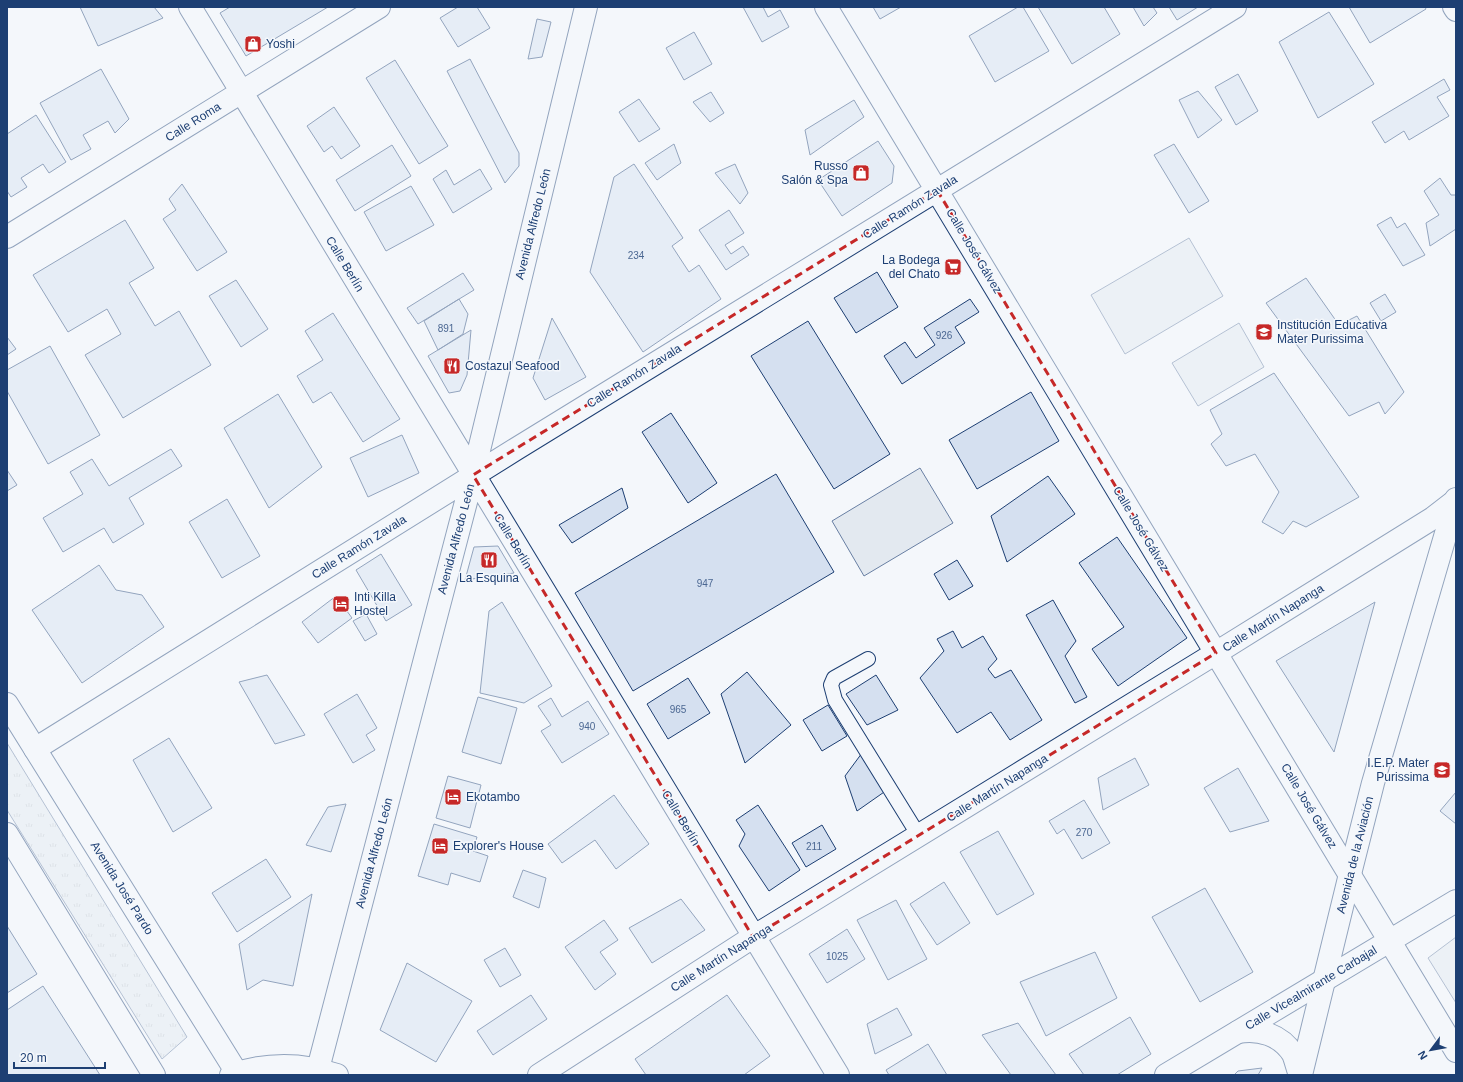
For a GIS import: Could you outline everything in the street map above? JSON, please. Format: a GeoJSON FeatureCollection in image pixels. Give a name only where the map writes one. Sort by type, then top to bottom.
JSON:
{"type":"FeatureCollection","features":[{"type":"Feature","properties":{"kind":"street","name":"Calle Berlín"},"geometry":{"type":"LineString","coordinates":[[190,7],[838,1075]]}},
{"type":"Feature","properties":{"kind":"street","name":"Calle Roma"},"geometry":{"type":"LineString","coordinates":[[7,236],[379,7]]}},
{"type":"Feature","properties":{"kind":"street","name":"Avenida Alfredo León"},"geometry":{"type":"LineString","coordinates":[[328,1072],[586,7]]}},
{"type":"Feature","properties":{"kind":"street","name":"Calle José Gálvez"},"geometry":{"type":"LineString","coordinates":[[826,7],[1456,1051]]}},
{"type":"Feature","properties":{"kind":"street","name":"Calle Ramón Zavala"},"geometry":{"type":"LineString","coordinates":[[35,749],[473,475],[1235,7]]}},
{"type":"Feature","properties":{"kind":"street","name":"Calle Martín Napanga"},"geometry":{"type":"LineString","coordinates":[[539,1075],[754,937],[1433,518],[1456,500]]}},
{"type":"Feature","properties":{"kind":"street","name":"Avenida de la Aviación"},"geometry":{"type":"LineString","coordinates":[[1301,1075],[1373,782],[1456,500]]}},
{"type":"Feature","properties":{"kind":"street","name":"Avenida José Pardo"},"geometry":{"type":"LineString","coordinates":[[7,704],[234,1074]]}},
{"type":"Feature","properties":{"kind":"street"},"geometry":{"type":"LineString","coordinates":[[7,834],[154,1075]]}},
{"type":"Feature","properties":{"kind":"street","name":"Calle Vicealmirante Carbajal"},"geometry":{"type":"LineString","coordinates":[[1166,1075],[1456,901]]}},
{"type":"Feature","properties":{"kind":"street"},"geometry":{"type":"LineString","coordinates":[[1238,1032],[1254,1030],[1262,1031],[1282,1042],[1293,1054],[1301,1075]]}},
{"type":"Feature","properties":{"kind":"street"},"geometry":{"type":"LineString","coordinates":[[234,1074],[264,1067],[277,1066],[291,1066],[328,1072]]}},
{"type":"Feature","properties":{"kind":"lane"},"geometry":{"type":"LineString","coordinates":[[868,659],[834,678],[831,685],[835,700],[919,836]]}},
{"type":"Feature","properties":{"kind":"highlighted area"},"geometry":{"type":"Polygon","coordinates":[[[937,190],[1216,653],[753,937],[473,475],[937,190]]]}},
{"type":"Feature","properties":{"kind":"green space"},"geometry":{"type":"Polygon","coordinates":[[[1189,238],[1223,296],[1125,354],[1091,295],[1189,238]]]}},
{"type":"Feature","properties":{"kind":"green space"},"geometry":{"type":"Polygon","coordinates":[[[1239,323],[1264,367],[1198,406],[1172,363],[1239,323]]]}},
{"type":"Feature","properties":{"kind":"green space"},"geometry":{"type":"Polygon","coordinates":[[[920,468],[953,523],[864,576],[832,521],[920,468]]]}},
{"type":"Feature","properties":{"kind":"green space"},"geometry":{"type":"Polygon","coordinates":[[[7,743],[187,1037],[162,1059],[7,810],[7,743]]]}},
{"type":"Feature","properties":{"kind":"shaded area"},"geometry":{"type":"Polygon","coordinates":[[[1456,937],[1456,1003],[1428,958],[1456,937]]]}},
{"type":"Feature","properties":{"kind":"building"},"geometry":{"type":"Polygon","coordinates":[[[80,7],[154,7],[163,18],[98,46],[80,7]]]}},
{"type":"Feature","properties":{"kind":"building"},"geometry":{"type":"Polygon","coordinates":[[[230,7],[328,7],[246,56],[220,13],[230,7]]]}},
{"type":"Feature","properties":{"kind":"building"},"geometry":{"type":"Polygon","coordinates":[[[458,7],[477,7],[490,28],[458,47],[440,18],[458,7]]]}},
{"type":"Feature","properties":{"kind":"building"},"geometry":{"type":"Polygon","coordinates":[[[743,7],[763,7],[768,17],[780,10],[789,27],[762,42],[743,7]]]}},
{"type":"Feature","properties":{"kind":"building"},"geometry":{"type":"Polygon","coordinates":[[[873,7],[901,7],[880,19],[873,7]]]}},
{"type":"Feature","properties":{"kind":"building"},"geometry":{"type":"Polygon","coordinates":[[[1018,7],[1023,7],[1049,51],[995,82],[969,36],[1018,7]]]}},
{"type":"Feature","properties":{"kind":"building"},"geometry":{"type":"Polygon","coordinates":[[[1038,7],[1104,7],[1120,34],[1072,64],[1038,7]]]}},
{"type":"Feature","properties":{"kind":"building"},"geometry":{"type":"Polygon","coordinates":[[[1133,7],[1153,7],[1157,13],[1144,26],[1133,7]]]}},
{"type":"Feature","properties":{"kind":"building"},"geometry":{"type":"Polygon","coordinates":[[[1169,7],[1198,7],[1177,20],[1169,7]]]}},
{"type":"Feature","properties":{"kind":"building"},"geometry":{"type":"Polygon","coordinates":[[[1349,7],[1425,7],[1426,9],[1370,43],[1349,7]]]}},
{"type":"Feature","properties":{"kind":"building"},"geometry":{"type":"Polygon","coordinates":[[[1329,12],[1374,84],[1318,118],[1279,42],[1329,12]]]}},
{"type":"Feature","properties":{"kind":"building"},"geometry":{"type":"Polygon","coordinates":[[[537,19],[551,22],[542,57],[528,59],[537,19]]]}},
{"type":"Feature","properties":{"kind":"building"},"geometry":{"type":"Polygon","coordinates":[[[694,32],[712,64],[684,80],[666,48],[694,32]]]}},
{"type":"Feature","properties":{"kind":"building"},"geometry":{"type":"Polygon","coordinates":[[[470,59],[519,153],[519,166],[505,183],[447,71],[470,59]]]}},
{"type":"Feature","properties":{"kind":"building"},"geometry":{"type":"Polygon","coordinates":[[[395,60],[448,146],[419,164],[366,78],[395,60]]]}},
{"type":"Feature","properties":{"kind":"building"},"geometry":{"type":"Polygon","coordinates":[[[101,69],[129,119],[115,133],[108,121],[83,135],[91,149],[71,160],[40,103],[101,69]]]}},
{"type":"Feature","properties":{"kind":"building"},"geometry":{"type":"Polygon","coordinates":[[[1238,74],[1258,111],[1236,125],[1215,87],[1238,74]]]}},
{"type":"Feature","properties":{"kind":"building"},"geometry":{"type":"Polygon","coordinates":[[[1444,79],[1450,90],[1437,97],[1449,116],[1409,140],[1404,131],[1385,143],[1372,122],[1444,79]]]}},
{"type":"Feature","properties":{"kind":"building"},"geometry":{"type":"Polygon","coordinates":[[[1198,91],[1222,120],[1198,138],[1179,100],[1198,91]]]}},
{"type":"Feature","properties":{"kind":"building"},"geometry":{"type":"Polygon","coordinates":[[[711,92],[724,113],[710,122],[693,102],[711,92]]]}},
{"type":"Feature","properties":{"kind":"building"},"geometry":{"type":"Polygon","coordinates":[[[639,99],[660,129],[639,142],[619,112],[639,99]]]}},
{"type":"Feature","properties":{"kind":"building"},"geometry":{"type":"Polygon","coordinates":[[[854,100],[864,117],[810,155],[805,130],[854,100]]]}},
{"type":"Feature","properties":{"kind":"building"},"geometry":{"type":"Polygon","coordinates":[[[334,107],[360,146],[341,159],[332,146],[324,152],[307,126],[334,107]]]}},
{"type":"Feature","properties":{"kind":"building"},"geometry":{"type":"Polygon","coordinates":[[[36,115],[66,162],[49,173],[43,164],[21,178],[27,187],[11,197],[7,191],[7,134],[36,115]]]}},
{"type":"Feature","properties":{"kind":"building","name":"Russo Salón & Spa"},"geometry":{"type":"Polygon","coordinates":[[[878,141],[894,166],[892,183],[842,216],[818,180],[878,141]]]}},
{"type":"Feature","properties":{"kind":"building"},"geometry":{"type":"Polygon","coordinates":[[[674,144],[681,163],[657,180],[645,163],[674,144]]]}},
{"type":"Feature","properties":{"kind":"building"},"geometry":{"type":"Polygon","coordinates":[[[1174,144],[1209,201],[1189,213],[1154,155],[1174,144]]]}},
{"type":"Feature","properties":{"kind":"building"},"geometry":{"type":"Polygon","coordinates":[[[392,145],[411,176],[355,211],[336,180],[392,145]]]}},
{"type":"Feature","properties":{"kind":"building"},"geometry":{"type":"Polygon","coordinates":[[[634,164],[683,238],[672,246],[689,272],[699,265],[721,299],[643,352],[590,272],[614,177],[634,164]]]}},
{"type":"Feature","properties":{"kind":"building"},"geometry":{"type":"Polygon","coordinates":[[[735,164],[748,193],[740,204],[715,173],[735,164]]]}},
{"type":"Feature","properties":{"kind":"building"},"geometry":{"type":"Polygon","coordinates":[[[480,169],[492,189],[453,213],[433,179],[446,170],[454,185],[480,169]]]}},
{"type":"Feature","properties":{"kind":"building"},"geometry":{"type":"Polygon","coordinates":[[[1440,178],[1451,195],[1456,195],[1456,229],[1430,246],[1426,223],[1439,215],[1424,191],[1440,178]]]}},
{"type":"Feature","properties":{"kind":"building"},"geometry":{"type":"Polygon","coordinates":[[[182,184],[227,252],[197,271],[163,219],[176,210],[169,199],[182,184]]]}},
{"type":"Feature","properties":{"kind":"building"},"geometry":{"type":"Polygon","coordinates":[[[411,186],[434,225],[386,251],[364,212],[411,186]]]}},
{"type":"Feature","properties":{"kind":"building"},"geometry":{"type":"Polygon","coordinates":[[[729,210],[744,233],[725,245],[731,254],[743,246],[749,255],[726,270],[699,230],[729,210]]]}},
{"type":"Feature","properties":{"kind":"building"},"geometry":{"type":"Polygon","coordinates":[[[1391,217],[1397,228],[1405,223],[1425,255],[1403,266],[1377,225],[1391,217]]]}},
{"type":"Feature","properties":{"kind":"building"},"geometry":{"type":"Polygon","coordinates":[[[125,220],[154,268],[129,283],[155,326],[179,311],[211,365],[123,418],[85,355],[121,334],[107,309],[68,332],[33,275],[125,220]]]}},
{"type":"Feature","properties":{"kind":"building"},"geometry":{"type":"Polygon","coordinates":[[[877,272],[898,307],[856,333],[834,298],[877,272]]]}},
{"type":"Feature","properties":{"kind":"building"},"geometry":{"type":"Polygon","coordinates":[[[463,273],[474,290],[418,324],[407,308],[463,273]]]}},
{"type":"Feature","properties":{"kind":"building"},"geometry":{"type":"Polygon","coordinates":[[[1306,278],[1339,325],[1357,316],[1404,392],[1385,414],[1379,402],[1349,416],[1266,303],[1306,278]]]}},
{"type":"Feature","properties":{"kind":"building"},"geometry":{"type":"Polygon","coordinates":[[[236,280],[268,329],[241,347],[209,296],[236,280]]]}},
{"type":"Feature","properties":{"kind":"building"},"geometry":{"type":"Polygon","coordinates":[[[1385,294],[1396,312],[1381,321],[1370,303],[1385,294]]]}},
{"type":"Feature","properties":{"kind":"building"},"geometry":{"type":"Polygon","coordinates":[[[459,299],[468,314],[463,334],[438,350],[424,321],[459,299]]]}},
{"type":"Feature","properties":{"kind":"building"},"geometry":{"type":"Polygon","coordinates":[[[970,299],[979,312],[955,327],[965,343],[902,384],[884,356],[905,342],[916,358],[935,345],[924,328],[970,299]]]}},
{"type":"Feature","properties":{"kind":"building"},"geometry":{"type":"Polygon","coordinates":[[[333,313],[400,419],[363,442],[331,392],[313,403],[297,376],[323,360],[305,331],[333,313]]]}},
{"type":"Feature","properties":{"kind":"building"},"geometry":{"type":"Polygon","coordinates":[[[552,318],[586,377],[545,400],[533,378],[552,318]]]}},
{"type":"Feature","properties":{"kind":"building"},"geometry":{"type":"Polygon","coordinates":[[[808,321],[890,454],[834,489],[751,356],[808,321]]]}},
{"type":"Feature","properties":{"kind":"building"},"geometry":{"type":"Polygon","coordinates":[[[471,330],[467,375],[460,391],[449,393],[428,356],[471,330]]]}},
{"type":"Feature","properties":{"kind":"building"},"geometry":{"type":"Polygon","coordinates":[[[7,337],[16,349],[7,355],[7,337]]]}},
{"type":"Feature","properties":{"kind":"building"},"geometry":{"type":"Polygon","coordinates":[[[50,346],[100,435],[48,464],[7,391],[7,370],[50,346]]]}},
{"type":"Feature","properties":{"kind":"building"},"geometry":{"type":"Polygon","coordinates":[[[1274,373],[1359,497],[1306,527],[1293,521],[1283,534],[1262,522],[1279,492],[1255,454],[1226,466],[1211,444],[1222,434],[1210,410],[1274,373]]]}},
{"type":"Feature","properties":{"kind":"building"},"geometry":{"type":"Polygon","coordinates":[[[1031,392],[1059,441],[977,489],[949,440],[1031,392]]]}},
{"type":"Feature","properties":{"kind":"building"},"geometry":{"type":"Polygon","coordinates":[[[278,394],[322,467],[269,508],[224,428],[278,394]]]}},
{"type":"Feature","properties":{"kind":"building"},"geometry":{"type":"Polygon","coordinates":[[[671,413],[717,483],[688,503],[642,432],[671,413]]]}},
{"type":"Feature","properties":{"kind":"building"},"geometry":{"type":"Polygon","coordinates":[[[402,435],[419,473],[368,497],[350,458],[402,435]]]}},
{"type":"Feature","properties":{"kind":"building"},"geometry":{"type":"Polygon","coordinates":[[[171,449],[182,466],[129,498],[144,524],[113,543],[104,528],[63,552],[43,518],[83,494],[70,472],[92,459],[109,486],[171,449]]]}},
{"type":"Feature","properties":{"kind":"building"},"geometry":{"type":"Polygon","coordinates":[[[7,470],[17,485],[7,491],[7,470]]]}},
{"type":"Feature","properties":{"kind":"building"},"geometry":{"type":"Polygon","coordinates":[[[776,474],[834,572],[633,691],[575,593],[776,474]]]}},
{"type":"Feature","properties":{"kind":"building"},"geometry":{"type":"Polygon","coordinates":[[[1048,476],[1075,514],[1007,562],[991,516],[1048,476]]]}},
{"type":"Feature","properties":{"kind":"building"},"geometry":{"type":"Polygon","coordinates":[[[622,488],[628,508],[572,543],[559,525],[622,488]]]}},
{"type":"Feature","properties":{"kind":"building"},"geometry":{"type":"Polygon","coordinates":[[[227,499],[260,556],[222,578],[189,522],[227,499]]]}},
{"type":"Feature","properties":{"kind":"building"},"geometry":{"type":"Polygon","coordinates":[[[1117,537],[1187,638],[1118,686],[1092,649],[1124,627],[1079,563],[1117,537]]]}},
{"type":"Feature","properties":{"kind":"building","name":"La Esquina"},"geometry":{"type":"Polygon","coordinates":[[[498,546],[514,573],[465,580],[474,547],[498,546]]]}},
{"type":"Feature","properties":{"kind":"building"},"geometry":{"type":"Polygon","coordinates":[[[381,554],[412,605],[386,621],[356,570],[381,554]]]}},
{"type":"Feature","properties":{"kind":"building"},"geometry":{"type":"Polygon","coordinates":[[[957,560],[973,586],[949,600],[934,574],[957,560]]]}},
{"type":"Feature","properties":{"kind":"building"},"geometry":{"type":"Polygon","coordinates":[[[99,565],[116,590],[142,595],[164,627],[82,683],[32,610],[99,565]]]}},
{"type":"Feature","properties":{"kind":"building"},"geometry":{"type":"Polygon","coordinates":[[[336,596],[352,618],[318,643],[302,622],[336,596]]]}},
{"type":"Feature","properties":{"kind":"building"},"geometry":{"type":"Polygon","coordinates":[[[1053,600],[1076,641],[1065,656],[1087,697],[1075,703],[1026,615],[1053,600]]]}},
{"type":"Feature","properties":{"kind":"building"},"geometry":{"type":"Polygon","coordinates":[[[502,602],[552,686],[524,703],[480,693],[489,611],[502,602]]]}},
{"type":"Feature","properties":{"kind":"building"},"geometry":{"type":"Polygon","coordinates":[[[1375,602],[1334,752],[1276,661],[1375,602]]]}},
{"type":"Feature","properties":{"kind":"building"},"geometry":{"type":"Polygon","coordinates":[[[366,614],[377,634],[365,641],[353,621],[366,614]]]}},
{"type":"Feature","properties":{"kind":"building"},"geometry":{"type":"Polygon","coordinates":[[[953,631],[962,648],[983,636],[997,659],[988,669],[995,678],[1011,670],[1042,720],[1010,740],[991,712],[957,733],[920,678],[944,651],[937,639],[953,631]]]}},
{"type":"Feature","properties":{"kind":"building"},"geometry":{"type":"Polygon","coordinates":[[[747,672],[791,725],[745,763],[721,694],[747,672]]]}},
{"type":"Feature","properties":{"kind":"building"},"geometry":{"type":"Polygon","coordinates":[[[267,675],[305,735],[275,744],[239,682],[267,675]]]}},
{"type":"Feature","properties":{"kind":"building"},"geometry":{"type":"Polygon","coordinates":[[[876,675],[898,710],[867,725],[846,694],[876,675]]]}},
{"type":"Feature","properties":{"kind":"building"},"geometry":{"type":"Polygon","coordinates":[[[688,678],[710,713],[668,739],[647,704],[688,678]]]}},
{"type":"Feature","properties":{"kind":"building"},"geometry":{"type":"Polygon","coordinates":[[[357,694],[377,728],[366,735],[375,750],[353,763],[324,714],[357,694]]]}},
{"type":"Feature","properties":{"kind":"building"},"geometry":{"type":"Polygon","coordinates":[[[478,697],[517,708],[501,764],[462,752],[478,697]]]}},
{"type":"Feature","properties":{"kind":"building"},"geometry":{"type":"Polygon","coordinates":[[[551,698],[562,717],[588,701],[609,734],[562,763],[541,731],[551,725],[538,706],[551,698]]]}},
{"type":"Feature","properties":{"kind":"building"},"geometry":{"type":"Polygon","coordinates":[[[828,705],[847,736],[822,751],[803,720],[828,705]]]}},
{"type":"Feature","properties":{"kind":"building"},"geometry":{"type":"Polygon","coordinates":[[[169,738],[212,808],[173,832],[133,760],[169,738]]]}},
{"type":"Feature","properties":{"kind":"building"},"geometry":{"type":"Polygon","coordinates":[[[862,753],[887,790],[857,811],[845,776],[862,753]]]}},
{"type":"Feature","properties":{"kind":"building"},"geometry":{"type":"Polygon","coordinates":[[[1135,758],[1149,785],[1103,810],[1098,778],[1135,758]]]}},
{"type":"Feature","properties":{"kind":"building"},"geometry":{"type":"Polygon","coordinates":[[[1238,768],[1269,821],[1230,832],[1204,788],[1238,768]]]}},
{"type":"Feature","properties":{"kind":"building"},"geometry":{"type":"Polygon","coordinates":[[[448,776],[481,785],[470,828],[436,818],[448,776]]]}},
{"type":"Feature","properties":{"kind":"building"},"geometry":{"type":"Polygon","coordinates":[[[1456,792],[1456,824],[1440,811],[1456,792]]]}},
{"type":"Feature","properties":{"kind":"building"},"geometry":{"type":"Polygon","coordinates":[[[614,795],[649,844],[616,869],[595,840],[562,863],[548,844],[614,795]]]}},
{"type":"Feature","properties":{"kind":"building"},"geometry":{"type":"Polygon","coordinates":[[[1084,800],[1110,843],[1082,859],[1064,829],[1057,834],[1049,821],[1084,800]]]}},
{"type":"Feature","properties":{"kind":"building"},"geometry":{"type":"Polygon","coordinates":[[[346,804],[331,852],[306,845],[328,807],[346,804]]]}},
{"type":"Feature","properties":{"kind":"building"},"geometry":{"type":"Polygon","coordinates":[[[758,805],[800,870],[769,891],[739,846],[745,834],[736,820],[758,805]]]}},
{"type":"Feature","properties":{"kind":"building"},"geometry":{"type":"Polygon","coordinates":[[[434,824],[477,837],[473,851],[488,856],[480,882],[451,873],[448,885],[418,876],[434,824]]]}},
{"type":"Feature","properties":{"kind":"building"},"geometry":{"type":"Polygon","coordinates":[[[822,825],[836,849],[806,867],[792,843],[822,825]]]}},
{"type":"Feature","properties":{"kind":"building"},"geometry":{"type":"Polygon","coordinates":[[[998,831],[1034,894],[997,915],[960,852],[998,831]]]}},
{"type":"Feature","properties":{"kind":"building"},"geometry":{"type":"Polygon","coordinates":[[[266,859],[291,897],[237,932],[212,893],[266,859]]]}},
{"type":"Feature","properties":{"kind":"building"},"geometry":{"type":"Polygon","coordinates":[[[523,870],[546,878],[539,908],[513,897],[523,870]]]}},
{"type":"Feature","properties":{"kind":"building"},"geometry":{"type":"Polygon","coordinates":[[[944,882],[970,923],[937,945],[910,904],[944,882]]]}},
{"type":"Feature","properties":{"kind":"building"},"geometry":{"type":"Polygon","coordinates":[[[1205,888],[1253,972],[1200,1002],[1152,917],[1205,888]]]}},
{"type":"Feature","properties":{"kind":"building"},"geometry":{"type":"Polygon","coordinates":[[[312,894],[293,986],[263,980],[247,990],[239,944],[312,894]]]}},
{"type":"Feature","properties":{"kind":"building"},"geometry":{"type":"Polygon","coordinates":[[[681,899],[705,930],[652,963],[629,928],[681,899]]]}},
{"type":"Feature","properties":{"kind":"building"},"geometry":{"type":"Polygon","coordinates":[[[896,900],[927,959],[888,980],[857,920],[896,900]]]}},
{"type":"Feature","properties":{"kind":"building"},"geometry":{"type":"Polygon","coordinates":[[[604,920],[618,940],[600,952],[616,974],[595,990],[565,947],[604,920]]]}},
{"type":"Feature","properties":{"kind":"building"},"geometry":{"type":"Polygon","coordinates":[[[7,926],[37,974],[7,993],[7,926]]]}},
{"type":"Feature","properties":{"kind":"building"},"geometry":{"type":"Polygon","coordinates":[[[847,929],[865,959],[827,983],[809,954],[847,929]]]}},
{"type":"Feature","properties":{"kind":"building"},"geometry":{"type":"Polygon","coordinates":[[[505,948],[521,975],[500,987],[484,960],[505,948]]]}},
{"type":"Feature","properties":{"kind":"building"},"geometry":{"type":"Polygon","coordinates":[[[1095,952],[1117,998],[1046,1036],[1020,982],[1095,952]]]}},
{"type":"Feature","properties":{"kind":"building"},"geometry":{"type":"Polygon","coordinates":[[[407,963],[472,1001],[436,1062],[380,1030],[407,963]]]}},
{"type":"Feature","properties":{"kind":"building"},"geometry":{"type":"Polygon","coordinates":[[[43,986],[100,1075],[7,1075],[7,1010],[43,986]]]}},
{"type":"Feature","properties":{"kind":"building"},"geometry":{"type":"Polygon","coordinates":[[[531,995],[547,1019],[493,1055],[477,1031],[531,995]]]}},
{"type":"Feature","properties":{"kind":"building"},"geometry":{"type":"Polygon","coordinates":[[[727,995],[770,1056],[744,1075],[646,1075],[635,1059],[727,995]]]}},
{"type":"Feature","properties":{"kind":"building"},"geometry":{"type":"Polygon","coordinates":[[[897,1008],[912,1035],[875,1054],[867,1024],[897,1008]]]}},
{"type":"Feature","properties":{"kind":"building"},"geometry":{"type":"Polygon","coordinates":[[[1130,1017],[1151,1054],[1117,1075],[1084,1075],[1069,1054],[1130,1017]]]}},
{"type":"Feature","properties":{"kind":"building"},"geometry":{"type":"Polygon","coordinates":[[[1018,1023],[1056,1075],[1011,1075],[982,1035],[1018,1023]]]}},
{"type":"Feature","properties":{"kind":"building"},"geometry":{"type":"Polygon","coordinates":[[[928,1044],[947,1075],[889,1075],[886,1070],[928,1044]]]}},
{"type":"Feature","properties":{"kind":"building"},"geometry":{"type":"Polygon","coordinates":[[[1262,1068],[1258,1075],[1234,1075],[1238,1071],[1262,1068]]]}},
{"type":"Feature","properties":{"kind":"place","name":"Yoshi"},"geometry":{"type":"Point","coordinates":[253,44]}},
{"type":"Feature","properties":{"kind":"place","name":"Russo Salón & Spa"},"geometry":{"type":"Point","coordinates":[861,173]}},
{"type":"Feature","properties":{"kind":"place","name":"La Bodega del Chato"},"geometry":{"type":"Point","coordinates":[953,267]}},
{"type":"Feature","properties":{"kind":"place","name":"Institución Educativa Mater Purissima"},"geometry":{"type":"Point","coordinates":[1264,332]}},
{"type":"Feature","properties":{"kind":"place","name":"Costazul Seafood"},"geometry":{"type":"Point","coordinates":[452,366]}},
{"type":"Feature","properties":{"kind":"place","name":"La Esquina"},"geometry":{"type":"Point","coordinates":[489,560]}},
{"type":"Feature","properties":{"kind":"place","name":"Inti Killa Hostel"},"geometry":{"type":"Point","coordinates":[341,604]}},
{"type":"Feature","properties":{"kind":"place","name":"I.E.P. Mater Purissima"},"geometry":{"type":"Point","coordinates":[1442,770]}},
{"type":"Feature","properties":{"kind":"place","name":"Ekotambo"},"geometry":{"type":"Point","coordinates":[453,797]}},
{"type":"Feature","properties":{"kind":"place","name":"Explorer's House"},"geometry":{"type":"Point","coordinates":[440,846]}}]}
